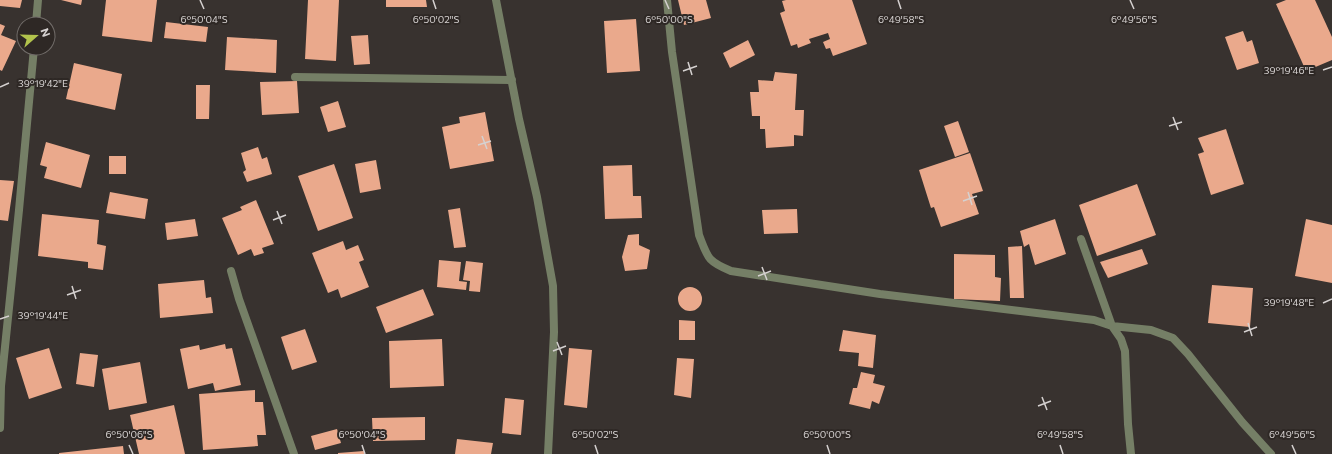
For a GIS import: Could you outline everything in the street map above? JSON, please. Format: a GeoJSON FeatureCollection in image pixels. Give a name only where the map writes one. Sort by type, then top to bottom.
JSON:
{"type":"FeatureCollection","features":[{"type":"Feature","properties":{"kind":"street"},"geometry":{"type":"LineString","coordinates":[[37,16],[38,0]]}},
{"type":"Feature","properties":{"kind":"street"},"geometry":{"type":"LineString","coordinates":[[496,0],[519,119],[537,197],[553,286],[554,332],[548,454]]}},
{"type":"Feature","properties":{"kind":"street"},"geometry":{"type":"LineString","coordinates":[[667,0],[672,52],[699,235],[707,256],[716,265],[731,271],[880,294],[1094,320],[1112,326],[1151,330],[1173,338],[1188,354],[1242,422],[1271,454]]}},
{"type":"Feature","properties":{"kind":"street"},"geometry":{"type":"LineString","coordinates":[[0,428],[1,386],[33,56]]}},
{"type":"Feature","properties":{"kind":"street"},"geometry":{"type":"LineString","coordinates":[[295,77],[512,80]]}},
{"type":"Feature","properties":{"kind":"street"},"geometry":{"type":"LineString","coordinates":[[1081,239],[1112,326],[1121,339],[1125,351],[1131,454]]}},
{"type":"Feature","properties":{"kind":"street"},"geometry":{"type":"LineString","coordinates":[[231,271],[239,299],[294,454]]}},
{"type":"Feature","properties":{"kind":"building"},"geometry":{"type":"Polygon","coordinates":[[[0,0],[22,0],[20,8],[0,6],[0,0]]]}},
{"type":"Feature","properties":{"kind":"building"},"geometry":{"type":"Polygon","coordinates":[[[61,0],[82,0],[81,5],[61,0]]]}},
{"type":"Feature","properties":{"kind":"building"},"geometry":{"type":"Polygon","coordinates":[[[106,0],[157,0],[152,42],[102,36],[106,0]]]}},
{"type":"Feature","properties":{"kind":"building"},"geometry":{"type":"Polygon","coordinates":[[[308,0],[339,0],[336,61],[305,59],[308,0]]]}},
{"type":"Feature","properties":{"kind":"building"},"geometry":{"type":"Polygon","coordinates":[[[386,0],[426,0],[427,7],[386,7],[386,0]]]}},
{"type":"Feature","properties":{"kind":"building"},"geometry":{"type":"Polygon","coordinates":[[[678,0],[706,0],[711,18],[684,25],[678,0]]]}},
{"type":"Feature","properties":{"kind":"building"},"geometry":{"type":"Polygon","coordinates":[[[852,0],[867,44],[833,56],[830,48],[826,49],[823,42],[830,39],[828,33],[809,39],[811,43],[798,48],[797,44],[791,46],[780,13],[785,11],[782,1],[852,0]]]}},
{"type":"Feature","properties":{"kind":"building"},"geometry":{"type":"Polygon","coordinates":[[[1286,0],[1315,0],[1332,37],[1332,60],[1306,71],[1276,4],[1286,0]]]}},
{"type":"Feature","properties":{"kind":"building"},"geometry":{"type":"Polygon","coordinates":[[[636,19],[640,71],[607,73],[604,21],[636,19]]]}},
{"type":"Feature","properties":{"kind":"building"},"geometry":{"type":"Polygon","coordinates":[[[166,22],[208,27],[206,42],[164,38],[166,22]]]}},
{"type":"Feature","properties":{"kind":"building"},"geometry":{"type":"Polygon","coordinates":[[[0,24],[5,26],[1,35],[16,41],[2,71],[0,70],[0,24]]]}},
{"type":"Feature","properties":{"kind":"building"},"geometry":{"type":"Polygon","coordinates":[[[1243,31],[1247,42],[1252,40],[1259,63],[1237,70],[1225,37],[1243,31]]]}},
{"type":"Feature","properties":{"kind":"building"},"geometry":{"type":"Polygon","coordinates":[[[368,35],[370,64],[354,65],[351,36],[368,35]]]}},
{"type":"Feature","properties":{"kind":"building"},"geometry":{"type":"Polygon","coordinates":[[[227,37],[277,40],[276,73],[225,70],[227,37]]]}},
{"type":"Feature","properties":{"kind":"building"},"geometry":{"type":"Polygon","coordinates":[[[748,40],[755,55],[730,68],[723,53],[748,40]]]}},
{"type":"Feature","properties":{"kind":"building"},"geometry":{"type":"Polygon","coordinates":[[[74,63],[122,74],[115,110],[66,99],[74,63]]]}},
{"type":"Feature","properties":{"kind":"building"},"geometry":{"type":"Polygon","coordinates":[[[775,72],[797,74],[795,110],[804,110],[803,136],[794,135],[794,146],[766,148],[765,129],[760,129],[760,116],[752,116],[750,92],[759,92],[758,80],[773,81],[775,72]]]}},
{"type":"Feature","properties":{"kind":"building"},"geometry":{"type":"Polygon","coordinates":[[[297,81],[299,113],[262,115],[260,82],[297,81]]]}},
{"type":"Feature","properties":{"kind":"building"},"geometry":{"type":"Polygon","coordinates":[[[196,85],[210,85],[209,119],[196,119],[196,85]]]}},
{"type":"Feature","properties":{"kind":"building"},"geometry":{"type":"Polygon","coordinates":[[[338,101],[346,127],[328,132],[320,107],[338,101]]]}},
{"type":"Feature","properties":{"kind":"building"},"geometry":{"type":"Polygon","coordinates":[[[485,112],[494,161],[450,169],[442,127],[460,123],[459,117],[485,112]]]}},
{"type":"Feature","properties":{"kind":"building"},"geometry":{"type":"Polygon","coordinates":[[[958,121],[969,152],[955,157],[944,126],[958,121]]]}},
{"type":"Feature","properties":{"kind":"building"},"geometry":{"type":"Polygon","coordinates":[[[1226,129],[1244,184],[1211,195],[1198,154],[1204,152],[1198,138],[1226,129]]]}},
{"type":"Feature","properties":{"kind":"building"},"geometry":{"type":"Polygon","coordinates":[[[46,142],[90,155],[81,188],[44,178],[47,167],[40,165],[46,142]]]}},
{"type":"Feature","properties":{"kind":"building"},"geometry":{"type":"Polygon","coordinates":[[[258,147],[262,159],[267,157],[272,174],[247,182],[243,172],[246,170],[241,153],[258,147]]]}},
{"type":"Feature","properties":{"kind":"building"},"geometry":{"type":"Polygon","coordinates":[[[970,153],[983,191],[972,194],[979,214],[941,227],[934,207],[931,208],[919,170],[970,153]]]}},
{"type":"Feature","properties":{"kind":"building"},"geometry":{"type":"Polygon","coordinates":[[[109,156],[126,156],[126,174],[109,174],[109,156]]]}},
{"type":"Feature","properties":{"kind":"building"},"geometry":{"type":"Polygon","coordinates":[[[376,160],[381,189],[360,193],[355,164],[376,160]]]}},
{"type":"Feature","properties":{"kind":"building"},"geometry":{"type":"Polygon","coordinates":[[[334,164],[353,218],[318,231],[298,176],[334,164]]]}},
{"type":"Feature","properties":{"kind":"building"},"geometry":{"type":"Polygon","coordinates":[[[632,165],[633,196],[641,196],[642,218],[605,219],[603,166],[632,165]]]}},
{"type":"Feature","properties":{"kind":"building"},"geometry":{"type":"Polygon","coordinates":[[[0,180],[14,181],[8,221],[0,220],[0,180]]]}},
{"type":"Feature","properties":{"kind":"building"},"geometry":{"type":"Polygon","coordinates":[[[1137,184],[1156,235],[1097,256],[1079,205],[1137,184]]]}},
{"type":"Feature","properties":{"kind":"building"},"geometry":{"type":"Polygon","coordinates":[[[110,192],[148,199],[145,219],[106,213],[110,192]]]}},
{"type":"Feature","properties":{"kind":"building"},"geometry":{"type":"Polygon","coordinates":[[[256,200],[274,244],[262,248],[264,253],[254,256],[251,249],[238,255],[222,218],[242,210],[240,207],[256,200]]]}},
{"type":"Feature","properties":{"kind":"building"},"geometry":{"type":"Polygon","coordinates":[[[460,208],[466,247],[454,248],[448,210],[460,208]]]}},
{"type":"Feature","properties":{"kind":"building"},"geometry":{"type":"Polygon","coordinates":[[[797,209],[798,233],[764,234],[762,210],[797,209]]]}},
{"type":"Feature","properties":{"kind":"building"},"geometry":{"type":"Polygon","coordinates":[[[42,214],[99,220],[97,244],[106,246],[103,270],[88,268],[88,262],[38,256],[42,214]]]}},
{"type":"Feature","properties":{"kind":"building"},"geometry":{"type":"Polygon","coordinates":[[[195,219],[198,236],[167,240],[165,223],[195,219]]]}},
{"type":"Feature","properties":{"kind":"building"},"geometry":{"type":"Polygon","coordinates":[[[1055,219],[1066,254],[1035,265],[1029,244],[1024,247],[1020,231],[1055,219]]]}},
{"type":"Feature","properties":{"kind":"building"},"geometry":{"type":"Polygon","coordinates":[[[1306,219],[1332,225],[1332,283],[1295,276],[1306,219]]]}},
{"type":"Feature","properties":{"kind":"building"},"geometry":{"type":"Polygon","coordinates":[[[639,234],[639,245],[650,250],[647,269],[625,271],[622,257],[628,235],[639,234]]]}},
{"type":"Feature","properties":{"kind":"building"},"geometry":{"type":"Polygon","coordinates":[[[343,241],[346,250],[358,245],[364,260],[359,262],[369,287],[341,298],[338,289],[328,293],[312,253],[343,241]]]}},
{"type":"Feature","properties":{"kind":"building"},"geometry":{"type":"Polygon","coordinates":[[[1022,246],[1024,298],[1010,298],[1008,247],[1022,246]]]}},
{"type":"Feature","properties":{"kind":"building"},"geometry":{"type":"Polygon","coordinates":[[[1142,249],[1148,264],[1108,278],[1100,262],[1142,249]]]}},
{"type":"Feature","properties":{"kind":"building"},"geometry":{"type":"Polygon","coordinates":[[[954,254],[995,255],[995,277],[1001,278],[1000,301],[954,299],[954,254]]]}},
{"type":"Feature","properties":{"kind":"building"},"geometry":{"type":"Polygon","coordinates":[[[439,260],[461,262],[459,281],[467,282],[466,290],[437,287],[439,260]]]}},
{"type":"Feature","properties":{"kind":"building"},"geometry":{"type":"Polygon","coordinates":[[[466,261],[483,263],[480,292],[469,291],[470,281],[463,280],[466,261]]]}},
{"type":"Feature","properties":{"kind":"building"},"geometry":{"type":"Polygon","coordinates":[[[204,280],[206,298],[211,297],[213,313],[160,318],[158,284],[204,280]]]}},
{"type":"Feature","properties":{"kind":"building"},"geometry":{"type":"Polygon","coordinates":[[[1212,285],[1253,288],[1250,327],[1208,323],[1212,285]]]}},
{"type":"Feature","properties":{"kind":"building"},"geometry":{"type":"Polygon","coordinates":[[[690,287],[695,288],[701,294],[701,304],[695,310],[690,311],[685,310],[679,304],[678,299],[679,294],[685,288],[690,287]]]}},
{"type":"Feature","properties":{"kind":"building"},"geometry":{"type":"Polygon","coordinates":[[[423,289],[434,315],[386,333],[376,307],[423,289]]]}},
{"type":"Feature","properties":{"kind":"building"},"geometry":{"type":"Polygon","coordinates":[[[679,320],[695,321],[695,340],[679,340],[679,320]]]}},
{"type":"Feature","properties":{"kind":"building"},"geometry":{"type":"Polygon","coordinates":[[[305,329],[317,362],[292,370],[281,337],[305,329]]]}},
{"type":"Feature","properties":{"kind":"building"},"geometry":{"type":"Polygon","coordinates":[[[843,330],[876,335],[873,368],[858,366],[859,353],[839,351],[843,330]]]}},
{"type":"Feature","properties":{"kind":"building"},"geometry":{"type":"Polygon","coordinates":[[[442,339],[444,386],[390,388],[389,341],[442,339]]]}},
{"type":"Feature","properties":{"kind":"building"},"geometry":{"type":"Polygon","coordinates":[[[225,344],[226,349],[232,348],[241,385],[215,391],[213,383],[188,389],[180,349],[199,345],[200,350],[225,344]]]}},
{"type":"Feature","properties":{"kind":"building"},"geometry":{"type":"Polygon","coordinates":[[[49,348],[62,388],[29,399],[16,358],[49,348]]]}},
{"type":"Feature","properties":{"kind":"building"},"geometry":{"type":"Polygon","coordinates":[[[569,348],[592,350],[587,408],[564,405],[569,348]]]}},
{"type":"Feature","properties":{"kind":"building"},"geometry":{"type":"Polygon","coordinates":[[[80,353],[98,355],[94,387],[76,384],[80,353]]]}},
{"type":"Feature","properties":{"kind":"building"},"geometry":{"type":"Polygon","coordinates":[[[677,358],[694,359],[691,398],[674,395],[677,358]]]}},
{"type":"Feature","properties":{"kind":"building"},"geometry":{"type":"Polygon","coordinates":[[[140,362],[147,403],[109,410],[102,369],[140,362]]]}},
{"type":"Feature","properties":{"kind":"building"},"geometry":{"type":"Polygon","coordinates":[[[861,372],[875,375],[873,383],[885,386],[879,404],[872,401],[870,409],[849,404],[853,388],[857,388],[861,372]]]}},
{"type":"Feature","properties":{"kind":"building"},"geometry":{"type":"Polygon","coordinates":[[[255,390],[255,402],[263,402],[266,435],[257,435],[258,446],[203,450],[199,394],[255,390]]]}},
{"type":"Feature","properties":{"kind":"building"},"geometry":{"type":"Polygon","coordinates":[[[505,398],[524,400],[521,435],[502,433],[505,398]]]}},
{"type":"Feature","properties":{"kind":"building"},"geometry":{"type":"Polygon","coordinates":[[[174,405],[185,454],[139,454],[130,415],[174,405]]]}},
{"type":"Feature","properties":{"kind":"building"},"geometry":{"type":"Polygon","coordinates":[[[425,417],[425,440],[373,441],[372,418],[425,417]]]}},
{"type":"Feature","properties":{"kind":"building"},"geometry":{"type":"Polygon","coordinates":[[[337,429],[341,443],[315,450],[311,436],[337,429]]]}},
{"type":"Feature","properties":{"kind":"building"},"geometry":{"type":"Polygon","coordinates":[[[457,439],[493,443],[491,454],[455,454],[457,439]]]}},
{"type":"Feature","properties":{"kind":"building"},"geometry":{"type":"Polygon","coordinates":[[[123,446],[124,454],[59,454],[59,453],[123,446]]]}},
{"type":"Feature","properties":{"kind":"building"},"geometry":{"type":"Polygon","coordinates":[[[364,451],[364,454],[338,454],[338,453],[364,451]]]}}]}
